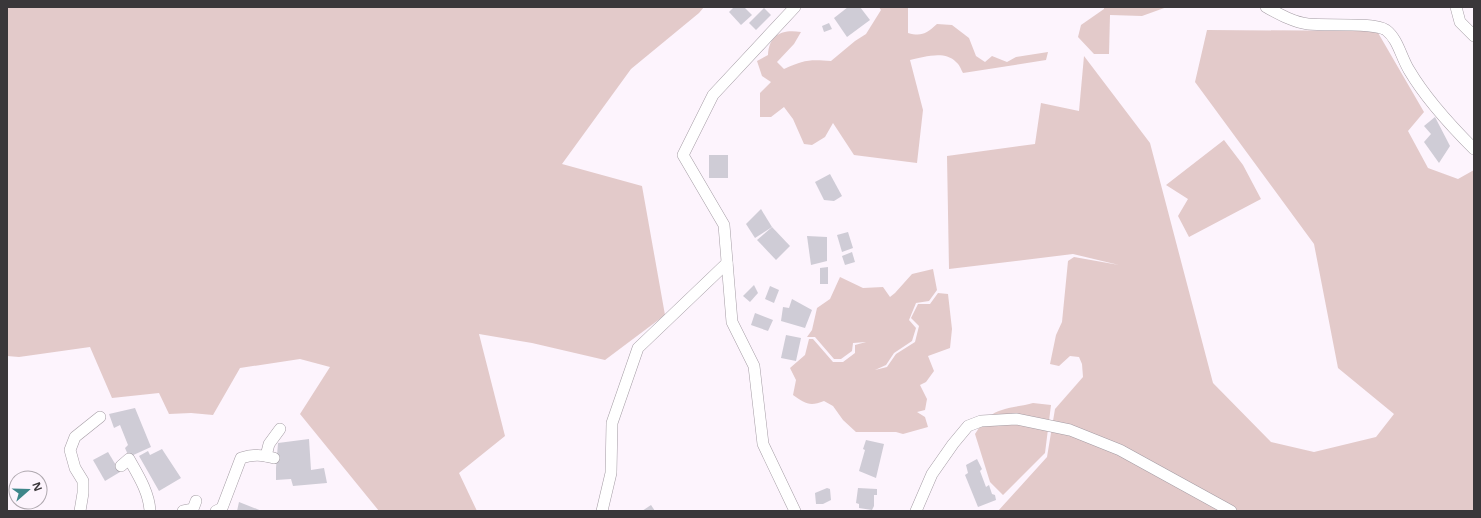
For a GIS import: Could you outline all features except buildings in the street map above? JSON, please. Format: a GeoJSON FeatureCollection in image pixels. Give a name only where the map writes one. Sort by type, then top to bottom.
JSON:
{"type":"FeatureCollection","features":[{"type":"Feature","properties":{"kind":"street"},"geometry":{"type":"LineString","coordinates":[[795,7],[713,95],[683,155],[724,225],[732,322],[754,366],[763,444],[795,511]]}},
{"type":"Feature","properties":{"kind":"street"},"geometry":{"type":"LineString","coordinates":[[1266,7],[1285,18],[1306,24],[1374,26],[1386,30],[1393,38],[1409,70],[1433,104],[1474,149]]}},
{"type":"Feature","properties":{"kind":"street"},"geometry":{"type":"LineString","coordinates":[[1456,7],[1460,22],[1474,36]]}},
{"type":"Feature","properties":{"kind":"street"},"geometry":{"type":"LineString","coordinates":[[602,511],[611,473],[612,423],[638,348],[727,263]]}},
{"type":"Feature","properties":{"kind":"street"},"geometry":{"type":"LineString","coordinates":[[80,511],[83,481],[75,468],[70,450],[75,437],[100,417]]}},
{"type":"Feature","properties":{"kind":"street"},"geometry":{"type":"LineString","coordinates":[[916,511],[932,474],[968,426],[981,421],[1016,419],[1070,430],[1112,447],[1231,511]]}},
{"type":"Feature","properties":{"kind":"street"},"geometry":{"type":"LineString","coordinates":[[216,511],[222,508],[241,458],[250,455],[270,457],[269,444],[280,429]]}},
{"type":"Feature","properties":{"kind":"street"},"geometry":{"type":"LineString","coordinates":[[121,466],[130,459],[143,484],[150,504],[150,511]]}},
{"type":"Feature","properties":{"kind":"shaded area"},"geometry":{"type":"Polygon","coordinates":[[[7,7],[704,7],[699,13],[631,69],[562,164],[642,186],[665,315],[605,360],[532,343],[479,334],[505,436],[459,473],[477,511],[379,511],[300,414],[330,367],[300,359],[240,368],[213,415],[191,413],[169,414],[159,393],[112,398],[90,347],[19,357],[7,356],[7,7]]]}},
{"type":"Feature","properties":{"kind":"shaded area"},"geometry":{"type":"Polygon","coordinates":[[[879,7],[908,7],[908,33],[917,35],[921,34],[930,30],[937,24],[952,25],[969,38],[976,56],[985,62],[992,56],[1007,62],[1016,57],[1048,52],[1046,60],[963,73],[957,63],[946,56],[934,55],[910,60],[923,110],[917,163],[854,155],[833,123],[825,137],[812,145],[804,144],[793,119],[784,107],[771,117],[760,117],[760,93],[771,82],[762,76],[757,61],[768,55],[771,42],[778,34],[788,31],[801,32],[794,44],[777,62],[784,69],[807,61],[831,61],[866,34],[881,10],[879,7]]]}},
{"type":"Feature","properties":{"kind":"shaded area"},"geometry":{"type":"Polygon","coordinates":[[[1104,7],[1167,7],[1142,16],[1110,15],[1109,54],[1094,54],[1078,37],[1081,25],[1104,9],[1104,7]]]}},
{"type":"Feature","properties":{"kind":"shaded area"},"geometry":{"type":"Polygon","coordinates":[[[1207,30],[1377,31],[1424,112],[1408,131],[1428,168],[1458,179],[1474,170],[1474,511],[998,511],[1047,457],[1055,409],[1083,377],[1082,364],[1079,357],[1070,356],[1059,366],[1050,364],[1056,335],[1062,322],[1068,261],[1074,257],[1119,265],[1073,254],[949,269],[947,156],[1035,144],[1041,103],[1079,111],[1084,56],[1150,143],[1213,383],[1271,442],[1314,452],[1376,437],[1394,414],[1338,368],[1314,244],[1195,82],[1207,30]]]}},
{"type":"Feature","properties":{"kind":"shaded area"},"geometry":{"type":"Polygon","coordinates":[[[1224,140],[1243,165],[1261,199],[1189,237],[1178,216],[1188,199],[1166,185],[1224,140]]]}},
{"type":"Feature","properties":{"kind":"shaded area"},"geometry":{"type":"Polygon","coordinates":[[[933,269],[937,290],[929,301],[916,303],[909,320],[916,328],[912,341],[894,353],[886,365],[875,370],[887,367],[896,354],[915,342],[919,326],[911,318],[918,304],[930,304],[938,293],[948,294],[952,329],[950,348],[928,356],[934,371],[926,382],[920,385],[927,399],[925,410],[917,412],[925,417],[928,427],[903,434],[896,432],[856,432],[843,420],[833,406],[824,401],[815,404],[807,403],[793,395],[796,380],[790,368],[805,355],[809,339],[813,339],[833,362],[843,362],[855,353],[855,345],[866,342],[853,343],[852,351],[841,359],[834,359],[815,337],[807,337],[812,330],[817,308],[830,299],[840,277],[863,288],[883,287],[890,297],[912,274],[933,269]]]}},
{"type":"Feature","properties":{"kind":"shaded area"},"geometry":{"type":"Polygon","coordinates":[[[1033,403],[1051,405],[1045,453],[1003,495],[990,482],[975,434],[987,419],[998,411],[1033,403]]]}}]}
